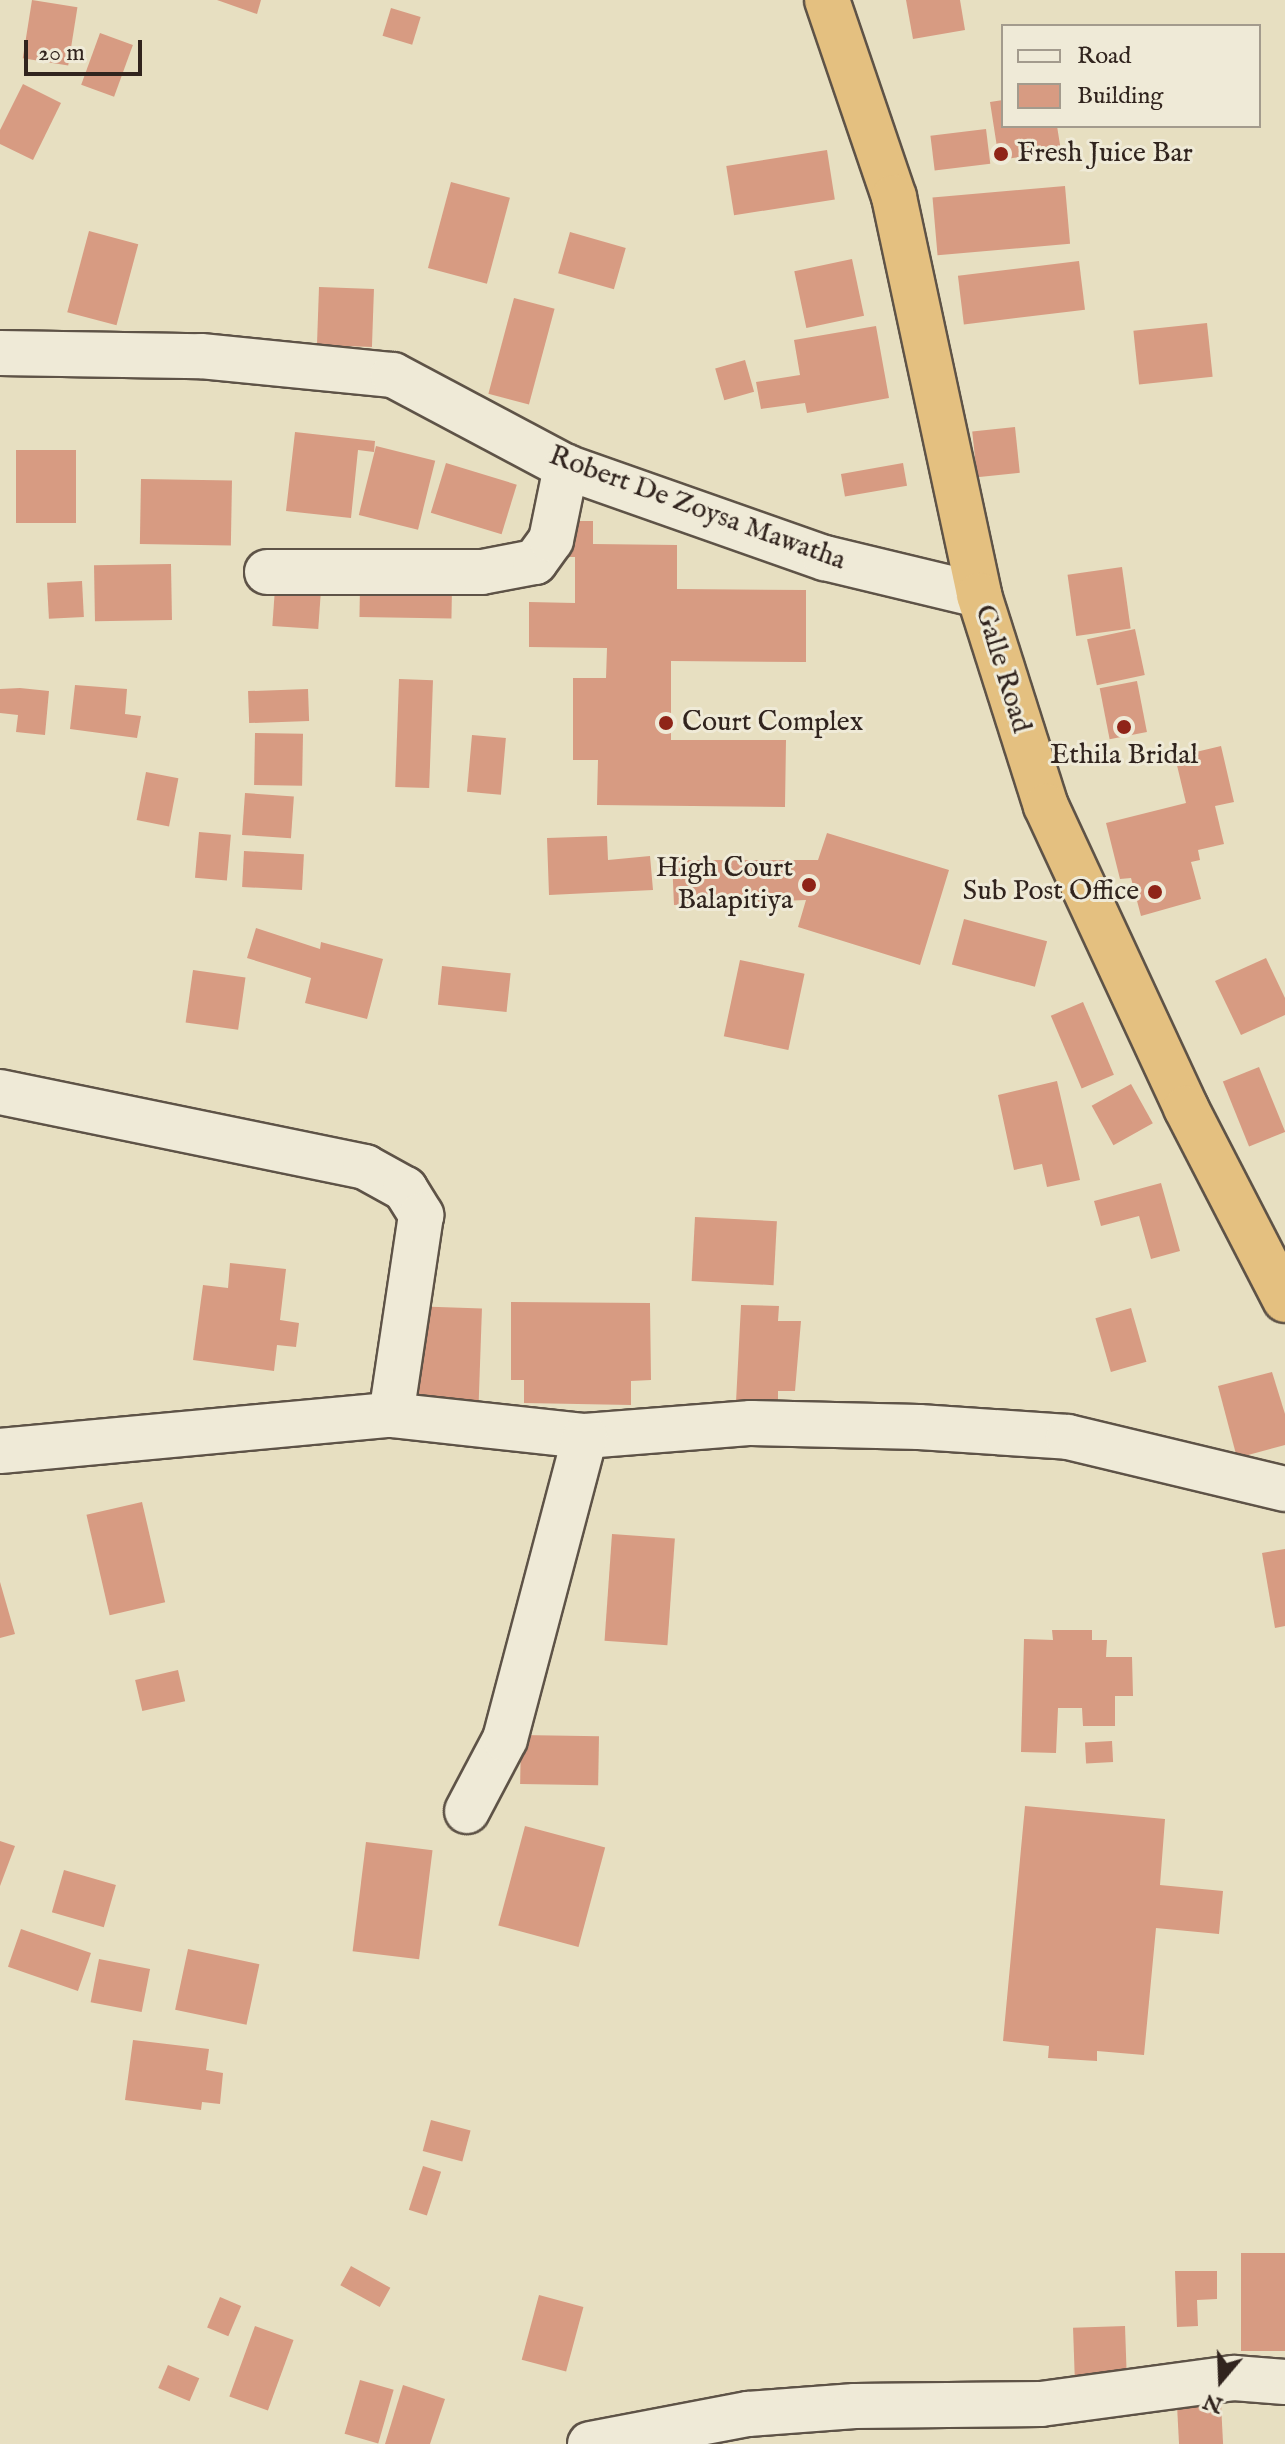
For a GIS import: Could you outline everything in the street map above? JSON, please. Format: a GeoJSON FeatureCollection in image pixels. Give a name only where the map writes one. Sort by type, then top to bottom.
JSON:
{"type":"FeatureCollection","features":[{"type":"Feature","properties":{"kind":"highway","name":"Galle Road"},"geometry":{"type":"LineString","coordinates":[[827,0],[894,197],[979,595],[1056,832],[1186,1108],[1285,1300]]}},
{"type":"Feature","properties":{"kind":"street","name":"Robert De Zoysa Mawatha"},"geometry":{"type":"LineString","coordinates":[[0,353],[201,356],[393,375],[566,467],[825,558],[979,595]]}},
{"type":"Feature","properties":{"kind":"street"},"geometry":{"type":"LineString","coordinates":[[267,572],[482,572],[535,562],[551,540],[566,467]]}},
{"type":"Feature","properties":{"kind":"street"},"geometry":{"type":"LineString","coordinates":[[0,1092],[365,1167],[405,1189],[421,1215],[391,1415]]}},
{"type":"Feature","properties":{"kind":"street"},"geometry":{"type":"LineString","coordinates":[[0,1451],[391,1415],[585,1436],[751,1423],[1068,1437],[1285,1489]]}},
{"type":"Feature","properties":{"kind":"street"},"geometry":{"type":"LineString","coordinates":[[467,1811],[505,1739],[585,1436]]}},
{"type":"Feature","properties":{"kind":"street"},"geometry":{"type":"LineString","coordinates":[[590,2444],[748,2414],[855,2406],[1041,2404],[1234,2378],[1285,2382]]}},
{"type":"Feature","properties":{"kind":"building"},"geometry":{"type":"Polygon","coordinates":[[[32,0],[77,7],[68,65],[23,58],[32,0]]]}},
{"type":"Feature","properties":{"kind":"building"},"geometry":{"type":"Polygon","coordinates":[[[217,0],[261,0],[257,14],[217,0]]]}},
{"type":"Feature","properties":{"kind":"building"},"geometry":{"type":"Polygon","coordinates":[[[906,0],[960,0],[965,30],[913,39],[906,0]]]}},
{"type":"Feature","properties":{"kind":"building"},"geometry":{"type":"Polygon","coordinates":[[[391,8],[421,17],[412,45],[383,36],[391,8]]]}},
{"type":"Feature","properties":{"kind":"building"},"geometry":{"type":"Polygon","coordinates":[[[100,33],[133,45],[114,97],[81,85],[100,33]]]}},
{"type":"Feature","properties":{"kind":"building"},"geometry":{"type":"Polygon","coordinates":[[[23,84],[61,103],[33,160],[0,144],[0,130],[23,84]]]}},
{"type":"Feature","properties":{"kind":"building"},"geometry":{"type":"Polygon","coordinates":[[[1001,100],[1001,128],[1057,128],[1061,151],[999,160],[990,102],[1001,100]]]}},
{"type":"Feature","properties":{"kind":"building"},"geometry":{"type":"Polygon","coordinates":[[[986,129],[990,164],[935,171],[930,136],[986,129]]]}},
{"type":"Feature","properties":{"kind":"building"},"geometry":{"type":"Polygon","coordinates":[[[827,150],[835,199],[734,215],[726,166],[827,150]]]}},
{"type":"Feature","properties":{"kind":"building"},"geometry":{"type":"Polygon","coordinates":[[[451,182],[510,198],[487,284],[428,268],[451,182]]]}},
{"type":"Feature","properties":{"kind":"building"},"geometry":{"type":"Polygon","coordinates":[[[1065,186],[1070,244],[938,255],[933,198],[1065,186]]]}},
{"type":"Feature","properties":{"kind":"building"},"geometry":{"type":"Polygon","coordinates":[[[89,231],[138,244],[117,325],[67,312],[89,231]]]}},
{"type":"Feature","properties":{"kind":"building"},"geometry":{"type":"Polygon","coordinates":[[[570,232],[626,248],[614,289],[558,273],[570,232]]]}},
{"type":"Feature","properties":{"kind":"building"},"geometry":{"type":"Polygon","coordinates":[[[852,259],[864,316],[806,328],[794,271],[852,259]]]}},
{"type":"Feature","properties":{"kind":"building"},"geometry":{"type":"Polygon","coordinates":[[[1079,261],[1085,310],[964,325],[958,276],[1079,261]]]}},
{"type":"Feature","properties":{"kind":"building"},"geometry":{"type":"Polygon","coordinates":[[[319,287],[374,289],[372,347],[317,345],[319,287]]]}},
{"type":"Feature","properties":{"kind":"building"},"geometry":{"type":"Polygon","coordinates":[[[514,298],[555,309],[529,404],[488,394],[514,298]]]}},
{"type":"Feature","properties":{"kind":"building"},"geometry":{"type":"Polygon","coordinates":[[[1207,323],[1213,377],[1139,384],[1133,331],[1207,323]]]}},
{"type":"Feature","properties":{"kind":"building"},"geometry":{"type":"Polygon","coordinates":[[[876,326],[889,398],[807,413],[805,403],[761,409],[756,382],[800,375],[794,340],[876,326]]]}},
{"type":"Feature","properties":{"kind":"building"},"geometry":{"type":"Polygon","coordinates":[[[745,360],[754,392],[724,400],[715,369],[745,360]]]}},
{"type":"Feature","properties":{"kind":"building"},"geometry":{"type":"Polygon","coordinates":[[[1015,427],[1020,473],[977,477],[972,431],[1015,427]]]}},
{"type":"Feature","properties":{"kind":"building"},"geometry":{"type":"Polygon","coordinates":[[[295,432],[375,441],[374,452],[358,450],[351,518],[286,511],[295,432]]]}},
{"type":"Feature","properties":{"kind":"building"},"geometry":{"type":"Polygon","coordinates":[[[376,446],[435,461],[418,530],[359,515],[376,446]]]}},
{"type":"Feature","properties":{"kind":"building"},"geometry":{"type":"Polygon","coordinates":[[[16,450],[76,450],[76,523],[16,523],[16,450]]]}},
{"type":"Feature","properties":{"kind":"building"},"geometry":{"type":"Polygon","coordinates":[[[446,463],[517,485],[502,534],[431,513],[446,463]]]}},
{"type":"Feature","properties":{"kind":"building"},"geometry":{"type":"Polygon","coordinates":[[[903,463],[907,486],[845,497],[841,474],[903,463]]]}},
{"type":"Feature","properties":{"kind":"building"},"geometry":{"type":"Polygon","coordinates":[[[141,479],[232,481],[231,546],[140,544],[141,479]]]}},
{"type":"Feature","properties":{"kind":"building"},"geometry":{"type":"Polygon","coordinates":[[[563,521],[593,521],[593,544],[677,545],[677,589],[806,590],[806,662],[671,661],[671,740],[786,740],[785,807],[597,805],[598,760],[573,760],[573,678],[606,678],[607,648],[529,647],[529,602],[575,603],[575,557],[563,557],[563,521]]]}},
{"type":"Feature","properties":{"kind":"building"},"geometry":{"type":"Polygon","coordinates":[[[171,564],[172,620],[95,621],[94,565],[171,564]]]}},
{"type":"Feature","properties":{"kind":"building"},"geometry":{"type":"Polygon","coordinates":[[[1122,567],[1131,628],[1076,636],[1068,575],[1122,567]]]}},
{"type":"Feature","properties":{"kind":"building"},"geometry":{"type":"Polygon","coordinates":[[[82,581],[84,617],[49,619],[47,583],[82,581]]]}},
{"type":"Feature","properties":{"kind":"building"},"geometry":{"type":"Polygon","coordinates":[[[360,586],[452,588],[451,619],[359,617],[360,586]]]}},
{"type":"Feature","properties":{"kind":"building"},"geometry":{"type":"Polygon","coordinates":[[[275,588],[321,591],[318,629],[272,626],[275,588]]]}},
{"type":"Feature","properties":{"kind":"building"},"geometry":{"type":"Polygon","coordinates":[[[1135,629],[1145,675],[1097,685],[1087,639],[1135,629]]]}},
{"type":"Feature","properties":{"kind":"building"},"geometry":{"type":"Polygon","coordinates":[[[399,679],[433,680],[429,788],[395,787],[399,679]]]}},
{"type":"Feature","properties":{"kind":"building"},"geometry":{"type":"Polygon","coordinates":[[[1137,681],[1147,732],[1110,739],[1100,688],[1137,681]]]}},
{"type":"Feature","properties":{"kind":"building"},"geometry":{"type":"Polygon","coordinates":[[[75,685],[127,689],[125,714],[141,716],[137,738],[70,729],[75,685]]]}},
{"type":"Feature","properties":{"kind":"building"},"geometry":{"type":"Polygon","coordinates":[[[0,689],[49,691],[45,735],[16,732],[18,715],[0,713],[0,689]]]}},
{"type":"Feature","properties":{"kind":"building"},"geometry":{"type":"Polygon","coordinates":[[[308,689],[309,721],[249,723],[248,691],[308,689]]]}},
{"type":"Feature","properties":{"kind":"building"},"geometry":{"type":"Polygon","coordinates":[[[255,733],[303,734],[302,786],[254,785],[255,733]]]}},
{"type":"Feature","properties":{"kind":"building"},"geometry":{"type":"Polygon","coordinates":[[[472,735],[506,738],[501,795],[467,792],[472,735]]]}},
{"type":"Feature","properties":{"kind":"building"},"geometry":{"type":"Polygon","coordinates":[[[1221,746],[1234,802],[1215,806],[1224,844],[1198,850],[1200,860],[1191,862],[1201,899],[1141,916],[1131,878],[1120,879],[1106,823],[1186,803],[1175,757],[1221,746]]]}},
{"type":"Feature","properties":{"kind":"building"},"geometry":{"type":"Polygon","coordinates":[[[146,772],[178,778],[169,826],[137,820],[146,772]]]}},
{"type":"Feature","properties":{"kind":"building"},"geometry":{"type":"Polygon","coordinates":[[[245,793],[294,796],[291,838],[242,835],[245,793]]]}},
{"type":"Feature","properties":{"kind":"building"},"geometry":{"type":"Polygon","coordinates":[[[199,832],[231,835],[227,881],[195,878],[199,832]]]}},
{"type":"Feature","properties":{"kind":"building","name":"High Court Balapitiya"},"geometry":{"type":"Polygon","coordinates":[[[827,833],[949,870],[920,965],[798,927],[806,900],[674,905],[672,860],[818,860],[827,833]]]}},
{"type":"Feature","properties":{"kind":"building"},"geometry":{"type":"Polygon","coordinates":[[[607,836],[608,860],[650,856],[653,890],[549,895],[547,838],[607,836]]]}},
{"type":"Feature","properties":{"kind":"building"},"geometry":{"type":"Polygon","coordinates":[[[244,851],[304,854],[302,890],[242,887],[244,851]]]}},
{"type":"Feature","properties":{"kind":"building"},"geometry":{"type":"Polygon","coordinates":[[[964,919],[1047,941],[1035,987],[952,964],[964,919]]]}},
{"type":"Feature","properties":{"kind":"building"},"geometry":{"type":"Polygon","coordinates":[[[256,928],[320,949],[321,942],[383,959],[367,1019],[305,1003],[311,978],[247,958],[256,928]]]}},
{"type":"Feature","properties":{"kind":"building"},"geometry":{"type":"Polygon","coordinates":[[[1266,958],[1285,998],[1285,1015],[1241,1035],[1215,981],[1266,958]]]}},
{"type":"Feature","properties":{"kind":"building"},"geometry":{"type":"Polygon","coordinates":[[[740,960],[805,974],[788,1050],[724,1036],[740,960]]]}},
{"type":"Feature","properties":{"kind":"building"},"geometry":{"type":"Polygon","coordinates":[[[442,966],[511,973],[507,1012],[438,1005],[442,966]]]}},
{"type":"Feature","properties":{"kind":"building"},"geometry":{"type":"Polygon","coordinates":[[[193,970],[245,977],[238,1030],[186,1022],[193,970]]]}},
{"type":"Feature","properties":{"kind":"building"},"geometry":{"type":"Polygon","coordinates":[[[1083,1002],[1114,1075],[1082,1088],[1051,1016],[1083,1002]]]}},
{"type":"Feature","properties":{"kind":"building"},"geometry":{"type":"Polygon","coordinates":[[[1259,1067],[1285,1132],[1249,1147],[1223,1082],[1259,1067]]]}},
{"type":"Feature","properties":{"kind":"building"},"geometry":{"type":"Polygon","coordinates":[[[1057,1081],[1080,1180],[1047,1187],[1042,1164],[1014,1170],[998,1095],[1057,1081]]]}},
{"type":"Feature","properties":{"kind":"building"},"geometry":{"type":"Polygon","coordinates":[[[1131,1084],[1153,1123],[1113,1145],[1092,1106],[1131,1084]]]}},
{"type":"Feature","properties":{"kind":"building"},"geometry":{"type":"Polygon","coordinates":[[[1161,1183],[1180,1251],[1151,1259],[1139,1216],[1101,1226],[1094,1201],[1161,1183]]]}},
{"type":"Feature","properties":{"kind":"building"},"geometry":{"type":"Polygon","coordinates":[[[695,1217],[777,1221],[774,1285],[692,1281],[695,1217]]]}},
{"type":"Feature","properties":{"kind":"building"},"geometry":{"type":"Polygon","coordinates":[[[230,1263],[286,1269],[280,1320],[299,1323],[296,1347],[277,1345],[274,1371],[193,1360],[203,1285],[228,1288],[230,1263]]]}},
{"type":"Feature","properties":{"kind":"building"},"geometry":{"type":"Polygon","coordinates":[[[511,1302],[650,1303],[651,1380],[631,1381],[631,1405],[524,1403],[524,1380],[511,1380],[511,1302]]]}},
{"type":"Feature","properties":{"kind":"building"},"geometry":{"type":"Polygon","coordinates":[[[741,1305],[779,1306],[778,1321],[801,1321],[795,1391],[778,1391],[778,1403],[736,1402],[741,1305]]]}},
{"type":"Feature","properties":{"kind":"building"},"geometry":{"type":"Polygon","coordinates":[[[409,1306],[482,1309],[479,1406],[406,1404],[409,1306]]]}},
{"type":"Feature","properties":{"kind":"building"},"geometry":{"type":"Polygon","coordinates":[[[1131,1308],[1146,1362],[1111,1372],[1095,1318],[1131,1308]]]}},
{"type":"Feature","properties":{"kind":"building"},"geometry":{"type":"Polygon","coordinates":[[[1272,1372],[1285,1414],[1285,1445],[1237,1458],[1218,1386],[1272,1372]]]}},
{"type":"Feature","properties":{"kind":"building"},"geometry":{"type":"Polygon","coordinates":[[[142,1502],[165,1602],[110,1615],[86,1515],[142,1502]]]}},
{"type":"Feature","properties":{"kind":"building"},"geometry":{"type":"Polygon","coordinates":[[[612,1534],[675,1538],[667,1645],[605,1641],[612,1534]]]}},
{"type":"Feature","properties":{"kind":"building"},"geometry":{"type":"Polygon","coordinates":[[[1285,1549],[1285,1626],[1275,1628],[1262,1553],[1285,1549]]]}},
{"type":"Feature","properties":{"kind":"building"},"geometry":{"type":"Polygon","coordinates":[[[0,1582],[15,1634],[0,1638],[0,1582]]]}},
{"type":"Feature","properties":{"kind":"building"},"geometry":{"type":"Polygon","coordinates":[[[1052,1630],[1092,1630],[1092,1640],[1107,1640],[1106,1657],[1132,1657],[1133,1696],[1115,1696],[1115,1726],[1083,1726],[1082,1708],[1058,1708],[1056,1753],[1021,1752],[1024,1639],[1053,1640],[1052,1630]]]}},
{"type":"Feature","properties":{"kind":"building"},"geometry":{"type":"Polygon","coordinates":[[[178,1670],[185,1701],[142,1711],[135,1680],[178,1670]]]}},
{"type":"Feature","properties":{"kind":"building"},"geometry":{"type":"Polygon","coordinates":[[[521,1735],[599,1736],[598,1785],[520,1784],[521,1735]]]}},
{"type":"Feature","properties":{"kind":"building"},"geometry":{"type":"Polygon","coordinates":[[[1112,1741],[1113,1762],[1086,1763],[1085,1742],[1112,1741]]]}},
{"type":"Feature","properties":{"kind":"building"},"geometry":{"type":"Polygon","coordinates":[[[1025,1806],[1165,1819],[1160,1885],[1223,1891],[1219,1934],[1156,1928],[1144,2055],[1097,2051],[1097,2061],[1048,2058],[1049,2046],[1003,2041],[1025,1806]]]}},
{"type":"Feature","properties":{"kind":"building"},"geometry":{"type":"Polygon","coordinates":[[[525,1826],[605,1847],[579,1947],[498,1925],[525,1826]]]}},
{"type":"Feature","properties":{"kind":"building"},"geometry":{"type":"Polygon","coordinates":[[[0,1841],[15,1846],[0,1886],[0,1841]]]}},
{"type":"Feature","properties":{"kind":"building"},"geometry":{"type":"Polygon","coordinates":[[[366,1842],[433,1850],[419,1959],[353,1951],[366,1842]]]}},
{"type":"Feature","properties":{"kind":"building"},"geometry":{"type":"Polygon","coordinates":[[[64,1870],[116,1885],[104,1927],[52,1912],[64,1870]]]}},
{"type":"Feature","properties":{"kind":"building"},"geometry":{"type":"Polygon","coordinates":[[[21,1929],[91,1953],[78,1991],[8,1967],[21,1929]]]}},
{"type":"Feature","properties":{"kind":"building"},"geometry":{"type":"Polygon","coordinates":[[[188,1949],[259,1964],[247,2025],[175,2010],[188,1949]]]}},
{"type":"Feature","properties":{"kind":"building"},"geometry":{"type":"Polygon","coordinates":[[[99,1959],[150,1969],[142,2012],[91,2002],[99,1959]]]}},
{"type":"Feature","properties":{"kind":"building"},"geometry":{"type":"Polygon","coordinates":[[[133,2040],[209,2049],[206,2070],[223,2073],[220,2104],[202,2102],[201,2110],[125,2100],[133,2040]]]}},
{"type":"Feature","properties":{"kind":"building"},"geometry":{"type":"Polygon","coordinates":[[[431,2120],[471,2131],[462,2162],[423,2151],[431,2120]]]}},
{"type":"Feature","properties":{"kind":"building"},"geometry":{"type":"Polygon","coordinates":[[[423,2166],[441,2172],[427,2216],[409,2210],[423,2166]]]}},
{"type":"Feature","properties":{"kind":"building"},"geometry":{"type":"Polygon","coordinates":[[[1241,2253],[1285,2253],[1285,2351],[1241,2351],[1241,2253]]]}},
{"type":"Feature","properties":{"kind":"building"},"geometry":{"type":"Polygon","coordinates":[[[351,2266],[390,2288],[380,2307],[340,2285],[351,2266]]]}},
{"type":"Feature","properties":{"kind":"building"},"geometry":{"type":"Polygon","coordinates":[[[1175,2271],[1217,2271],[1217,2299],[1197,2300],[1198,2326],[1177,2327],[1175,2271]]]}},
{"type":"Feature","properties":{"kind":"building"},"geometry":{"type":"Polygon","coordinates":[[[539,2295],[583,2307],[566,2372],[522,2360],[539,2295]]]}},
{"type":"Feature","properties":{"kind":"building"},"geometry":{"type":"Polygon","coordinates":[[[220,2297],[241,2306],[228,2336],[207,2327],[220,2297]]]}},
{"type":"Feature","properties":{"kind":"building"},"geometry":{"type":"Polygon","coordinates":[[[255,2326],[294,2340],[268,2410],[229,2396],[255,2326]]]}},
{"type":"Feature","properties":{"kind":"building"},"geometry":{"type":"Polygon","coordinates":[[[1125,2326],[1127,2376],[1075,2378],[1073,2328],[1125,2326]]]}},
{"type":"Feature","properties":{"kind":"building"},"geometry":{"type":"Polygon","coordinates":[[[168,2365],[199,2378],[190,2401],[158,2388],[168,2365]]]}},
{"type":"Feature","properties":{"kind":"building"},"geometry":{"type":"Polygon","coordinates":[[[360,2380],[394,2390],[378,2443],[345,2434],[360,2380]]]}},
{"type":"Feature","properties":{"kind":"building"},"geometry":{"type":"Polygon","coordinates":[[[403,2385],[445,2399],[430,2444],[385,2444],[403,2385]]]}},
{"type":"Feature","properties":{"kind":"building"},"geometry":{"type":"Polygon","coordinates":[[[1221,2404],[1223,2444],[1179,2444],[1177,2406],[1221,2404]]]}},
{"type":"Feature","properties":{"kind":"place","name":"Fresh Juice Bar"},"geometry":{"type":"Point","coordinates":[1001,154]}},
{"type":"Feature","properties":{"kind":"place","name":"Court Complex"},"geometry":{"type":"Point","coordinates":[666,723]}},
{"type":"Feature","properties":{"kind":"place","name":"Ethila Bridal"},"geometry":{"type":"Point","coordinates":[1124,727]}},
{"type":"Feature","properties":{"kind":"place","name":"High Court Balapitiya"},"geometry":{"type":"Point","coordinates":[809,885]}},
{"type":"Feature","properties":{"kind":"place","name":"Sub Post Office"},"geometry":{"type":"Point","coordinates":[1155,892]}}]}
